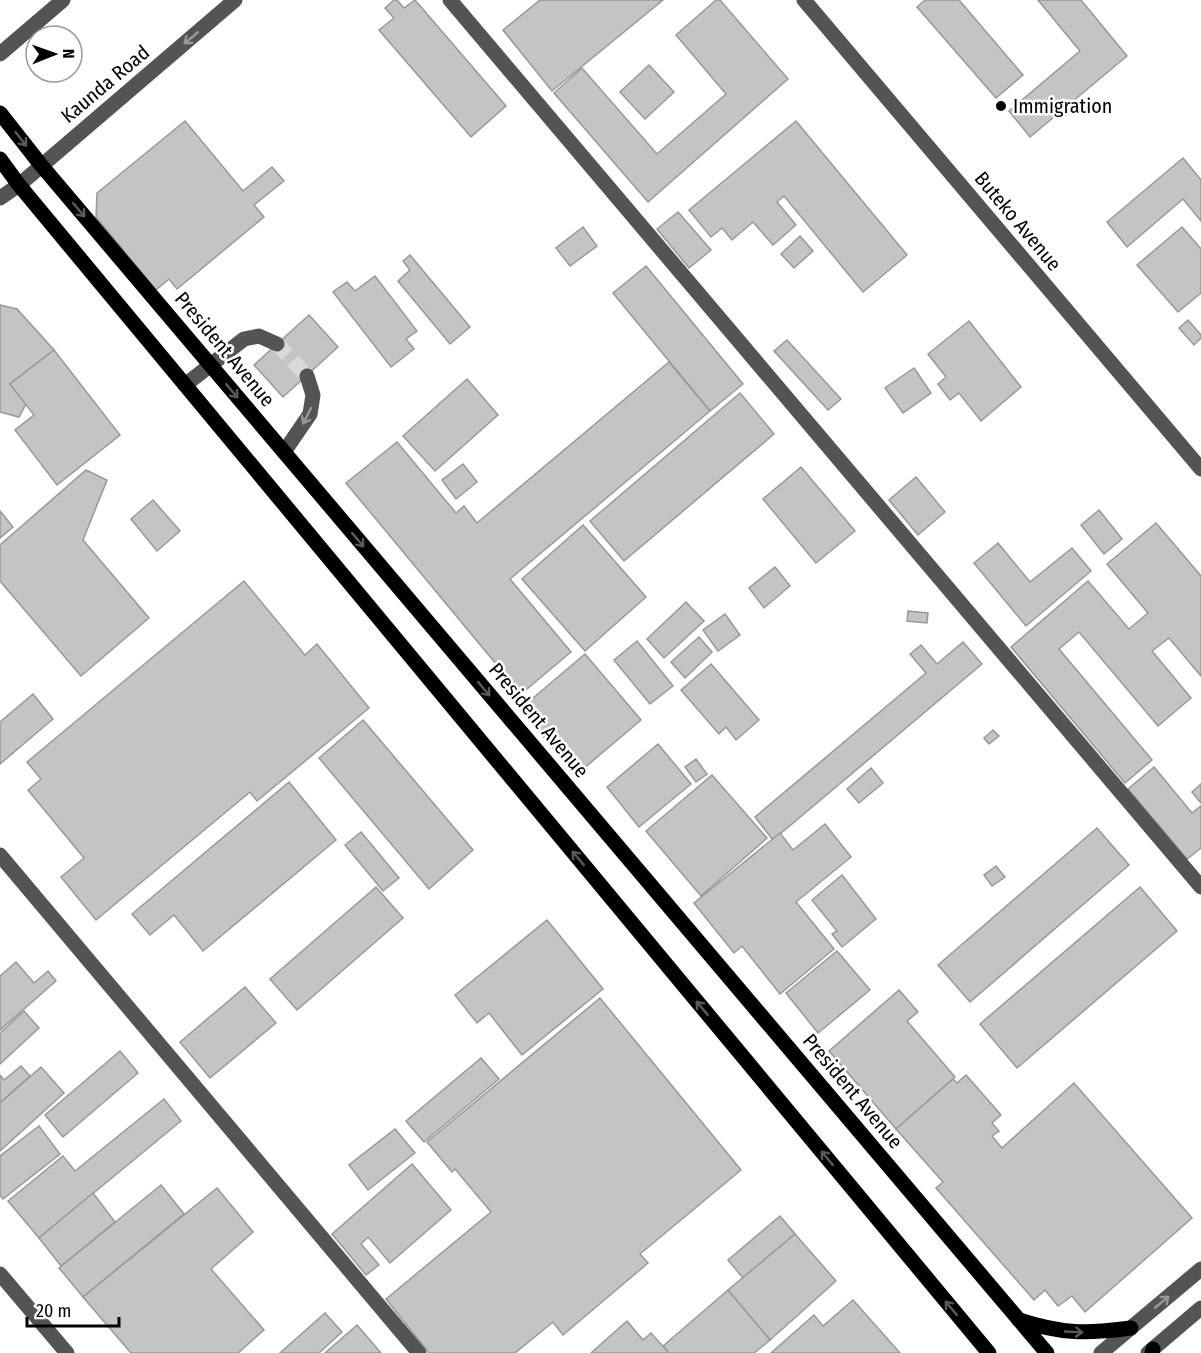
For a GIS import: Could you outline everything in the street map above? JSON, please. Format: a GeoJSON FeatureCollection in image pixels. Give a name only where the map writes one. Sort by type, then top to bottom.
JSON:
{"type":"FeatureCollection","features":[{"type":"Feature","properties":{"kind":"main road","name":"President Avenue"},"geometry":{"type":"LineString","coordinates":[[0,113],[41,165],[1047,1353]]}},
{"type":"Feature","properties":{"kind":"main road"},"geometry":{"type":"LineString","coordinates":[[0,159],[19,185],[989,1353]]}},
{"type":"Feature","properties":{"kind":"main road"},"geometry":{"type":"LineString","coordinates":[[1019,1320],[1048,1329],[1072,1333],[1131,1328]]}},
{"type":"Feature","properties":{"kind":"main road"},"geometry":{"type":"LineString","coordinates":[[975,1337],[978,1353]]}},
{"type":"Feature","properties":{"kind":"street"},"geometry":{"type":"LineString","coordinates":[[0,54],[63,0]]}},
{"type":"Feature","properties":{"kind":"street","name":"Kaunda Road"},"geometry":{"type":"LineString","coordinates":[[0,198],[19,185],[235,0]]}},
{"type":"Feature","properties":{"kind":"street"},"geometry":{"type":"LineString","coordinates":[[450,0],[1201,887]]}},
{"type":"Feature","properties":{"kind":"street","name":"Buteko Avenue"},"geometry":{"type":"LineString","coordinates":[[804,0],[1201,469]]}},
{"type":"Feature","properties":{"kind":"street"},"geometry":{"type":"LineString","coordinates":[[185,385],[244,339],[259,336],[277,344]]}},
{"type":"Feature","properties":{"kind":"street"},"geometry":{"type":"LineString","coordinates":[[284,452],[310,414],[313,395],[307,376]]}},
{"type":"Feature","properties":{"kind":"street"},"geometry":{"type":"LineString","coordinates":[[0,855],[419,1353]]}},
{"type":"Feature","properties":{"kind":"street"},"geometry":{"type":"LineString","coordinates":[[1101,1353],[1201,1269]]}},
{"type":"Feature","properties":{"kind":"street"},"geometry":{"type":"LineString","coordinates":[[0,1274],[66,1353]]}},
{"type":"Feature","properties":{"kind":"street"},"geometry":{"type":"LineString","coordinates":[[1151,1352],[1201,1308]]}},
{"type":"Feature","properties":{"kind":"building"},"geometry":{"type":"Polygon","coordinates":[[[397,0],[404,8],[415,0],[506,106],[471,137],[379,30],[394,18],[385,8],[397,0]]]}},
{"type":"Feature","properties":{"kind":"building"},"geometry":{"type":"Polygon","coordinates":[[[540,0],[663,0],[552,91],[503,30],[540,0]]]}},
{"type":"Feature","properties":{"kind":"building"},"geometry":{"type":"Polygon","coordinates":[[[716,0],[720,0],[788,79],[648,202],[554,93],[582,68],[657,154],[726,94],[676,35],[716,0]]]}},
{"type":"Feature","properties":{"kind":"building"},"geometry":{"type":"Polygon","coordinates":[[[925,0],[959,0],[1023,75],[996,98],[917,7],[925,0]]]}},
{"type":"Feature","properties":{"kind":"building"},"geometry":{"type":"Polygon","coordinates":[[[1038,0],[1081,0],[1127,56],[1030,137],[1009,111],[1080,51],[1038,0]]]}},
{"type":"Feature","properties":{"kind":"building"},"geometry":{"type":"Polygon","coordinates":[[[649,65],[674,92],[645,119],[620,92],[649,65]]]}},
{"type":"Feature","properties":{"kind":"building"},"geometry":{"type":"Polygon","coordinates":[[[185,121],[243,191],[272,167],[284,181],[254,205],[264,217],[177,289],[169,279],[156,290],[96,217],[97,193],[185,121]]]}},
{"type":"Feature","properties":{"kind":"building"},"geometry":{"type":"Polygon","coordinates":[[[796,121],[907,255],[863,292],[784,196],[777,202],[796,225],[773,245],[753,222],[732,240],[722,228],[711,237],[689,210],[796,121]]]}},
{"type":"Feature","properties":{"kind":"building"},"geometry":{"type":"Polygon","coordinates":[[[1183,158],[1201,180],[1201,221],[1183,199],[1127,247],[1107,222],[1183,158]]]}},
{"type":"Feature","properties":{"kind":"building"},"geometry":{"type":"Polygon","coordinates":[[[678,212],[711,250],[689,268],[657,229],[678,212]]]}},
{"type":"Feature","properties":{"kind":"building"},"geometry":{"type":"Polygon","coordinates":[[[583,227],[597,246],[570,266],[556,248],[583,227]]]}},
{"type":"Feature","properties":{"kind":"building"},"geometry":{"type":"Polygon","coordinates":[[[1182,227],[1201,249],[1201,293],[1178,312],[1137,265],[1182,227]]]}},
{"type":"Feature","properties":{"kind":"building"},"geometry":{"type":"Polygon","coordinates":[[[800,236],[813,251],[794,268],[781,254],[800,236]]]}},
{"type":"Feature","properties":{"kind":"building"},"geometry":{"type":"Polygon","coordinates":[[[410,255],[470,327],[450,344],[398,281],[410,270],[403,261],[410,255]]]}},
{"type":"Feature","properties":{"kind":"building"},"geometry":{"type":"Polygon","coordinates":[[[646,266],[743,384],[710,411],[613,293],[646,266]]]}},
{"type":"Feature","properties":{"kind":"building"},"geometry":{"type":"Polygon","coordinates":[[[375,276],[417,331],[406,339],[414,349],[391,367],[333,292],[347,282],[355,291],[375,276]]]}},
{"type":"Feature","properties":{"kind":"building"},"geometry":{"type":"Polygon","coordinates":[[[0,305],[17,309],[54,350],[10,384],[26,404],[19,417],[0,412],[0,305]]]}},
{"type":"Feature","properties":{"kind":"building"},"geometry":{"type":"Polygon","coordinates":[[[309,315],[338,347],[283,397],[254,365],[309,315]]]}},
{"type":"Feature","properties":{"kind":"building"},"geometry":{"type":"Polygon","coordinates":[[[1188,320],[1201,335],[1194,345],[1179,328],[1188,320]]]}},
{"type":"Feature","properties":{"kind":"building"},"geometry":{"type":"Polygon","coordinates":[[[969,321],[1021,387],[981,421],[959,393],[950,400],[938,384],[946,377],[928,354],[969,321]]]}},
{"type":"Feature","properties":{"kind":"building"},"geometry":{"type":"Polygon","coordinates":[[[787,340],[841,399],[828,410],[774,351],[787,340]]]}},
{"type":"Feature","properties":{"kind":"building"},"geometry":{"type":"Polygon","coordinates":[[[54,350],[120,435],[57,485],[15,430],[34,415],[10,384],[54,350]]]}},
{"type":"Feature","properties":{"kind":"building"},"geometry":{"type":"Polygon","coordinates":[[[669,362],[710,411],[510,579],[571,652],[521,694],[346,483],[397,442],[456,513],[464,506],[477,523],[669,362]]]}},
{"type":"Feature","properties":{"kind":"building"},"geometry":{"type":"Polygon","coordinates":[[[914,368],[931,393],[903,413],[885,388],[914,368]]]}},
{"type":"Feature","properties":{"kind":"building"},"geometry":{"type":"Polygon","coordinates":[[[467,379],[498,415],[435,471],[403,436],[467,379]]]}},
{"type":"Feature","properties":{"kind":"building"},"geometry":{"type":"Polygon","coordinates":[[[740,393],[774,434],[624,561],[590,521],[740,393]]]}},
{"type":"Feature","properties":{"kind":"building"},"geometry":{"type":"Polygon","coordinates":[[[463,464],[477,482],[456,499],[442,480],[463,464]]]}},
{"type":"Feature","properties":{"kind":"building"},"geometry":{"type":"Polygon","coordinates":[[[801,467],[855,531],[816,563],[763,499],[801,467]]]}},
{"type":"Feature","properties":{"kind":"building"},"geometry":{"type":"Polygon","coordinates":[[[86,470],[107,480],[83,540],[149,618],[81,676],[0,581],[0,545],[86,470]]]}},
{"type":"Feature","properties":{"kind":"building"},"geometry":{"type":"Polygon","coordinates":[[[916,477],[945,512],[918,535],[889,500],[916,477]]]}},
{"type":"Feature","properties":{"kind":"building"},"geometry":{"type":"Polygon","coordinates":[[[153,500],[180,531],[157,551],[131,519],[153,500]]]}},
{"type":"Feature","properties":{"kind":"building"},"geometry":{"type":"Polygon","coordinates":[[[1099,510],[1122,539],[1104,554],[1081,525],[1099,510]]]}},
{"type":"Feature","properties":{"kind":"building"},"geometry":{"type":"Polygon","coordinates":[[[0,511],[13,527],[0,538],[0,511]]]}},
{"type":"Feature","properties":{"kind":"building"},"geometry":{"type":"Polygon","coordinates":[[[1156,523],[1201,576],[1201,676],[1169,638],[1152,651],[1191,698],[1158,726],[1079,632],[1059,649],[1152,760],[1125,783],[1011,647],[1088,581],[1129,629],[1148,613],[1107,564],[1156,523]]]}},
{"type":"Feature","properties":{"kind":"building"},"geometry":{"type":"Polygon","coordinates":[[[583,525],[646,597],[585,651],[522,579],[583,525]]]}},
{"type":"Feature","properties":{"kind":"building"},"geometry":{"type":"Polygon","coordinates":[[[998,543],[1030,582],[1072,548],[1091,571],[1026,626],[974,563],[998,543]]]}},
{"type":"Feature","properties":{"kind":"building"},"geometry":{"type":"Polygon","coordinates":[[[775,567],[790,586],[764,608],[749,588],[775,567]]]}},
{"type":"Feature","properties":{"kind":"building"},"geometry":{"type":"Polygon","coordinates":[[[244,581],[305,655],[317,644],[369,708],[257,801],[250,792],[96,920],[61,877],[84,858],[28,790],[41,779],[27,762],[244,581]]]}},
{"type":"Feature","properties":{"kind":"building"},"geometry":{"type":"Polygon","coordinates":[[[686,602],[704,621],[664,658],[647,639],[686,602]]]}},
{"type":"Feature","properties":{"kind":"building"},"geometry":{"type":"Polygon","coordinates":[[[908,611],[928,613],[927,623],[907,621],[908,611]]]}},
{"type":"Feature","properties":{"kind":"building"},"geometry":{"type":"Polygon","coordinates":[[[725,614],[740,635],[718,651],[703,630],[725,614]]]}},
{"type":"Feature","properties":{"kind":"building"},"geometry":{"type":"Polygon","coordinates":[[[699,637],[712,652],[685,678],[671,662],[699,637]]]}},
{"type":"Feature","properties":{"kind":"building"},"geometry":{"type":"Polygon","coordinates":[[[637,641],[673,686],[650,704],[614,660],[637,641]]]}},
{"type":"Feature","properties":{"kind":"building"},"geometry":{"type":"Polygon","coordinates":[[[963,642],[982,664],[773,840],[755,817],[926,673],[910,654],[921,645],[937,664],[963,642]]]}},
{"type":"Feature","properties":{"kind":"building"},"geometry":{"type":"Polygon","coordinates":[[[585,654],[641,720],[576,775],[520,709],[585,654]]]}},
{"type":"Feature","properties":{"kind":"building"},"geometry":{"type":"Polygon","coordinates":[[[711,664],[759,720],[736,740],[726,727],[719,734],[681,690],[711,664]]]}},
{"type":"Feature","properties":{"kind":"building"},"geometry":{"type":"Polygon","coordinates":[[[33,694],[53,719],[0,764],[0,722],[33,694]]]}},
{"type":"Feature","properties":{"kind":"building"},"geometry":{"type":"Polygon","coordinates":[[[363,720],[473,850],[429,889],[319,758],[363,720]]]}},
{"type":"Feature","properties":{"kind":"building"},"geometry":{"type":"Polygon","coordinates":[[[993,730],[999,736],[989,744],[984,738],[993,730]]]}},
{"type":"Feature","properties":{"kind":"building"},"geometry":{"type":"Polygon","coordinates":[[[658,744],[691,784],[639,827],[607,787],[658,744]]]}},
{"type":"Feature","properties":{"kind":"building"},"geometry":{"type":"Polygon","coordinates":[[[696,759],[707,774],[696,782],[685,767],[696,759]]]}},
{"type":"Feature","properties":{"kind":"building"},"geometry":{"type":"Polygon","coordinates":[[[1154,767],[1192,813],[1201,806],[1201,848],[1187,859],[1128,789],[1154,767]]]}},
{"type":"Feature","properties":{"kind":"building"},"geometry":{"type":"Polygon","coordinates":[[[871,768],[883,783],[859,803],[847,789],[871,768]]]}},
{"type":"Feature","properties":{"kind":"building"},"geometry":{"type":"Polygon","coordinates":[[[712,775],[767,838],[701,896],[646,831],[712,775]]]}},
{"type":"Feature","properties":{"kind":"building"},"geometry":{"type":"Polygon","coordinates":[[[289,782],[336,840],[203,951],[174,915],[150,935],[132,914],[289,782]]]}},
{"type":"Feature","properties":{"kind":"building"},"geometry":{"type":"Polygon","coordinates":[[[1201,784],[1201,803],[1192,792],[1201,784]]]}},
{"type":"Feature","properties":{"kind":"building"},"geometry":{"type":"Polygon","coordinates":[[[825,824],[851,857],[796,902],[834,949],[780,994],[742,946],[734,953],[694,903],[780,833],[793,850],[825,824]]]}},
{"type":"Feature","properties":{"kind":"building"},"geometry":{"type":"Polygon","coordinates":[[[1097,828],[1129,865],[970,1002],[938,965],[1097,828]]]}},
{"type":"Feature","properties":{"kind":"building"},"geometry":{"type":"Polygon","coordinates":[[[361,832],[399,878],[383,891],[345,845],[361,832]]]}},
{"type":"Feature","properties":{"kind":"building"},"geometry":{"type":"Polygon","coordinates":[[[996,866],[1005,877],[992,886],[984,875],[996,866]]]}},
{"type":"Feature","properties":{"kind":"building"},"geometry":{"type":"Polygon","coordinates":[[[842,875],[876,919],[842,947],[832,934],[837,931],[812,900],[842,875]]]}},
{"type":"Feature","properties":{"kind":"building"},"geometry":{"type":"Polygon","coordinates":[[[376,887],[403,918],[297,1010],[270,979],[376,887]]]}},
{"type":"Feature","properties":{"kind":"building"},"geometry":{"type":"Polygon","coordinates":[[[1140,887],[1177,931],[1017,1068],[980,1024],[1140,887]]]}},
{"type":"Feature","properties":{"kind":"building"},"geometry":{"type":"Polygon","coordinates":[[[547,920],[603,989],[522,1055],[489,1013],[477,1023],[455,995],[547,920]]]}},
{"type":"Feature","properties":{"kind":"building"},"geometry":{"type":"Polygon","coordinates":[[[837,951],[870,990],[818,1033],[786,993],[837,951]]]}},
{"type":"Feature","properties":{"kind":"building"},"geometry":{"type":"Polygon","coordinates":[[[16,962],[34,983],[48,971],[56,981],[0,1030],[0,976],[16,962]]]}},
{"type":"Feature","properties":{"kind":"building"},"geometry":{"type":"Polygon","coordinates":[[[245,987],[276,1023],[210,1078],[180,1042],[245,987]]]}},
{"type":"Feature","properties":{"kind":"building"},"geometry":{"type":"Polygon","coordinates":[[[899,990],[918,1012],[907,1021],[955,1077],[896,1129],[829,1051],[899,990]]]}},
{"type":"Feature","properties":{"kind":"building"},"geometry":{"type":"Polygon","coordinates":[[[600,998],[741,1170],[640,1254],[648,1263],[563,1335],[553,1322],[515,1353],[429,1353],[386,1299],[491,1212],[455,1169],[452,1172],[427,1142],[600,998]]]}},
{"type":"Feature","properties":{"kind":"building"},"geometry":{"type":"Polygon","coordinates":[[[24,1011],[39,1028],[0,1064],[0,1033],[24,1011]]]}},
{"type":"Feature","properties":{"kind":"building"},"geometry":{"type":"Polygon","coordinates":[[[120,1051],[138,1073],[63,1137],[45,1115],[120,1051]]]}},
{"type":"Feature","properties":{"kind":"building"},"geometry":{"type":"Polygon","coordinates":[[[481,1058],[499,1079],[424,1142],[406,1121],[481,1058]]]}},
{"type":"Feature","properties":{"kind":"building"},"geometry":{"type":"Polygon","coordinates":[[[21,1066],[30,1076],[0,1103],[0,1075],[4,1080],[21,1066]]]}},
{"type":"Feature","properties":{"kind":"building"},"geometry":{"type":"Polygon","coordinates":[[[41,1067],[64,1093],[0,1151],[0,1103],[41,1067]]]}},
{"type":"Feature","properties":{"kind":"building"},"geometry":{"type":"Polygon","coordinates":[[[966,1075],[1001,1115],[992,1123],[999,1131],[992,1136],[1002,1148],[1074,1083],[1192,1218],[1085,1312],[1072,1296],[1058,1306],[1045,1290],[1034,1300],[936,1188],[943,1182],[896,1129],[953,1079],[957,1083],[966,1075]]]}},
{"type":"Feature","properties":{"kind":"building"},"geometry":{"type":"Polygon","coordinates":[[[164,1099],[181,1121],[39,1238],[8,1201],[63,1156],[75,1171],[164,1099]]]}},
{"type":"Feature","properties":{"kind":"building"},"geometry":{"type":"Polygon","coordinates":[[[39,1126],[60,1154],[3,1199],[0,1195],[0,1156],[39,1126]]]}},
{"type":"Feature","properties":{"kind":"building"},"geometry":{"type":"Polygon","coordinates":[[[395,1129],[415,1153],[368,1190],[349,1165],[395,1129]]]}},
{"type":"Feature","properties":{"kind":"building"},"geometry":{"type":"Polygon","coordinates":[[[412,1164],[451,1210],[390,1263],[368,1237],[361,1244],[379,1265],[366,1275],[332,1234],[412,1164]]]}},
{"type":"Feature","properties":{"kind":"building"},"geometry":{"type":"Polygon","coordinates":[[[161,1185],[184,1214],[83,1297],[59,1268],[161,1185]]]}},
{"type":"Feature","properties":{"kind":"building"},"geometry":{"type":"Polygon","coordinates":[[[217,1188],[253,1232],[211,1269],[264,1330],[238,1353],[131,1353],[83,1297],[217,1188]]]}},
{"type":"Feature","properties":{"kind":"building"},"geometry":{"type":"Polygon","coordinates":[[[93,1193],[115,1222],[61,1266],[39,1238],[93,1193]]]}},
{"type":"Feature","properties":{"kind":"building"},"geometry":{"type":"Polygon","coordinates":[[[780,1216],[795,1234],[743,1278],[728,1260],[780,1216]]]}},
{"type":"Feature","properties":{"kind":"building"},"geometry":{"type":"Polygon","coordinates":[[[795,1234],[836,1281],[770,1340],[728,1290],[795,1234]]]}},
{"type":"Feature","properties":{"kind":"building"},"geometry":{"type":"Polygon","coordinates":[[[728,1290],[770,1340],[754,1353],[669,1353],[663,1346],[728,1290]]]}},
{"type":"Feature","properties":{"kind":"building"},"geometry":{"type":"Polygon","coordinates":[[[853,1300],[900,1353],[771,1353],[814,1315],[823,1326],[853,1300]]]}},
{"type":"Feature","properties":{"kind":"building"},"geometry":{"type":"Polygon","coordinates":[[[325,1313],[342,1332],[319,1353],[280,1353],[325,1313]]]}},
{"type":"Feature","properties":{"kind":"building"},"geometry":{"type":"Polygon","coordinates":[[[627,1321],[643,1340],[651,1333],[669,1353],[591,1353],[627,1321]]]}},
{"type":"Feature","properties":{"kind":"building"},"geometry":{"type":"Polygon","coordinates":[[[357,1325],[381,1353],[325,1353],[357,1325]]]}},
{"type":"Feature","properties":{"kind":"tunnel"},"geometry":{"type":"LineString","coordinates":[[277,344],[307,376]]}},
{"type":"Feature","properties":{"kind":"place","name":"Immigration"},"geometry":{"type":"Point","coordinates":[1001,106]}}]}
